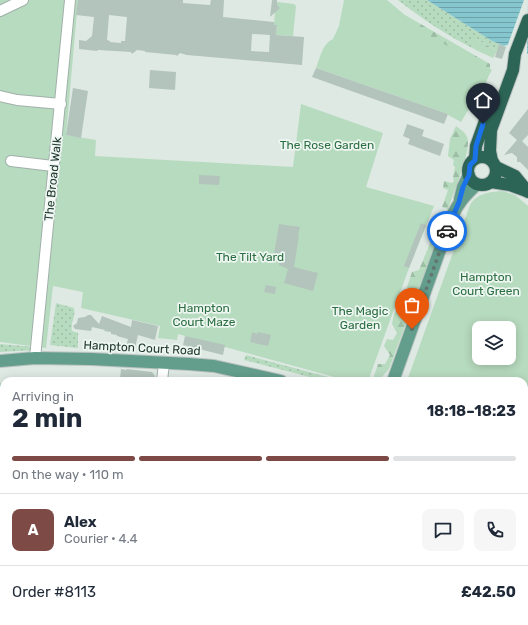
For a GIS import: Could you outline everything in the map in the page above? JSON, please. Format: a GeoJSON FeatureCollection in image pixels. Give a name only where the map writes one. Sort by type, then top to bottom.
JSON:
{"type":"FeatureCollection","features":[{"type":"Feature","properties":{"kind":"highway"},"geometry":{"type":"LineString","coordinates":[[528,20],[516,52],[513,70],[491,130],[490,151],[494,164],[495,177],[484,185],[473,180],[469,168],[475,160],[482,157],[486,158],[494,164],[515,176],[528,192]]}},
{"type":"Feature","properties":{"kind":"highway"},"geometry":{"type":"LineString","coordinates":[[475,160],[479,134],[505,68],[516,52]]}},
{"type":"Feature","properties":{"kind":"highway"},"geometry":{"type":"LineString","coordinates":[[490,182],[502,183],[528,192]]}},
{"type":"Feature","properties":{"kind":"main road"},"geometry":{"type":"LineString","coordinates":[[394,377],[452,216],[459,202],[468,192],[473,180]]}},
{"type":"Feature","properties":{"kind":"main road","name":"Hampton Court Road"},"geometry":{"type":"LineString","coordinates":[[0,361],[35,358],[111,359],[214,366],[263,377]]}},
{"type":"Feature","properties":{"kind":"street"},"geometry":{"type":"LineString","coordinates":[[0,11],[23,0]]}},
{"type":"Feature","properties":{"kind":"street","name":"The Broad Walk"},"geometry":{"type":"LineString","coordinates":[[35,358],[70,0]]}},
{"type":"Feature","properties":{"kind":"street"},"geometry":{"type":"LineString","coordinates":[[0,96],[17,100],[61,104]]}},
{"type":"Feature","properties":{"kind":"street"},"geometry":{"type":"LineString","coordinates":[[11,162],[54,166]]}},
{"type":"Feature","properties":{"kind":"street"},"geometry":{"type":"LineString","coordinates":[[162,377],[164,363]]}},
{"type":"Feature","properties":{"kind":"green space"},"geometry":{"type":"Polygon","coordinates":[[[0,0],[78,0],[66,135],[96,140],[95,156],[293,167],[301,104],[383,133],[366,187],[434,206],[409,268],[369,377],[334,377],[178,334],[177,340],[158,338],[160,326],[81,308],[83,292],[53,286],[46,348],[0,342],[0,0]]]}},
{"type":"Feature","properties":{"kind":"green space"},"geometry":{"type":"Polygon","coordinates":[[[344,0],[382,0],[433,38],[492,70],[461,122],[448,114],[316,68],[326,44],[333,39],[339,26],[344,0]]]}},
{"type":"Feature","properties":{"kind":"green space"},"geometry":{"type":"Polygon","coordinates":[[[364,0],[387,0],[405,15],[490,64],[486,83],[475,99],[465,98],[364,0]]]}},
{"type":"Feature","properties":{"kind":"green space"},"geometry":{"type":"Polygon","coordinates":[[[398,0],[427,0],[499,44],[497,51],[476,39],[472,45],[476,50],[436,27],[398,0]]]}},
{"type":"Feature","properties":{"kind":"green space"},"geometry":{"type":"Polygon","coordinates":[[[277,2],[294,4],[296,6],[293,36],[276,35],[277,25],[274,25],[275,10],[279,9],[277,2]]]}},
{"type":"Feature","properties":{"kind":"green space"},"geometry":{"type":"Polygon","coordinates":[[[473,39],[476,39],[497,51],[493,58],[476,50],[470,42],[473,39]]]}},
{"type":"Feature","properties":{"kind":"green space"},"geometry":{"type":"Polygon","coordinates":[[[456,126],[465,134],[468,142],[465,161],[448,209],[442,207],[448,190],[443,188],[444,181],[452,183],[454,181],[454,160],[448,156],[450,139],[456,126]]]}},
{"type":"Feature","properties":{"kind":"green space","name":"Hampton Court Green"},"geometry":{"type":"Polygon","coordinates":[[[502,191],[515,195],[528,206],[528,377],[408,377],[470,205],[480,196],[502,191]]]}},
{"type":"Feature","properties":{"kind":"green space"},"geometry":{"type":"Polygon","coordinates":[[[444,218],[389,369],[382,377],[374,377],[378,364],[385,364],[390,355],[384,346],[387,339],[393,340],[397,333],[392,324],[394,314],[401,299],[409,299],[411,294],[407,287],[412,272],[419,270],[433,236],[427,229],[431,221],[444,218]]]}},
{"type":"Feature","properties":{"kind":"green space"},"geometry":{"type":"Polygon","coordinates":[[[56,303],[74,308],[72,331],[78,333],[78,348],[50,345],[56,303]]]}},
{"type":"Feature","properties":{"kind":"green space"},"geometry":{"type":"Polygon","coordinates":[[[0,344],[35,347],[35,350],[0,352],[0,344]]]}},
{"type":"Feature","properties":{"kind":"green space"},"geometry":{"type":"Polygon","coordinates":[[[246,355],[328,377],[310,377],[244,360],[246,355]]]}},
{"type":"Feature","properties":{"kind":"water"},"geometry":{"type":"Polygon","coordinates":[[[427,0],[528,0],[528,54],[507,45],[504,46],[492,41],[427,0]]]}},
{"type":"Feature","properties":{"kind":"pier"},"geometry":{"type":"Polygon","coordinates":[[[524,0],[528,0],[527,55],[507,47],[524,0]]]}},
{"type":"Feature","properties":{"kind":"building"},"geometry":{"type":"Polygon","coordinates":[[[78,0],[183,0],[183,3],[210,5],[211,0],[224,0],[223,17],[274,22],[274,25],[277,25],[276,35],[304,37],[302,65],[187,55],[180,53],[177,56],[137,50],[132,54],[131,52],[79,49],[79,40],[86,41],[92,36],[94,17],[76,15],[78,0]],[[109,15],[107,40],[110,42],[121,43],[121,41],[125,41],[127,17],[109,15]],[[252,34],[251,51],[269,52],[270,35],[252,34]]]}},
{"type":"Feature","properties":{"kind":"building"},"geometry":{"type":"Polygon","coordinates":[[[272,0],[277,0],[277,5],[280,8],[270,17],[272,0]]]}},
{"type":"Feature","properties":{"kind":"building"},"geometry":{"type":"Polygon","coordinates":[[[499,44],[506,47],[502,59],[495,57],[499,44]]]}},
{"type":"Feature","properties":{"kind":"building"},"geometry":{"type":"Polygon","coordinates":[[[316,68],[448,114],[444,124],[312,77],[316,68]]]}},
{"type":"Feature","properties":{"kind":"building"},"geometry":{"type":"Polygon","coordinates":[[[150,70],[176,72],[175,90],[149,88],[150,70]]]}},
{"type":"Feature","properties":{"kind":"building"},"geometry":{"type":"Polygon","coordinates":[[[73,88],[88,91],[81,138],[66,135],[73,88]]]}},
{"type":"Feature","properties":{"kind":"building"},"geometry":{"type":"Polygon","coordinates":[[[528,109],[528,135],[522,141],[528,147],[528,170],[520,162],[517,162],[517,157],[512,153],[504,155],[517,140],[509,133],[528,109]]]}},
{"type":"Feature","properties":{"kind":"building"},"geometry":{"type":"Polygon","coordinates":[[[407,124],[424,130],[422,136],[444,144],[440,156],[408,144],[410,139],[403,136],[407,124]]]}},
{"type":"Feature","properties":{"kind":"building"},"geometry":{"type":"Polygon","coordinates":[[[199,175],[220,176],[219,185],[199,184],[199,175]]]}},
{"type":"Feature","properties":{"kind":"building"},"geometry":{"type":"Polygon","coordinates":[[[421,223],[426,225],[409,268],[404,266],[421,223]]]}},
{"type":"Feature","properties":{"kind":"building"},"geometry":{"type":"Polygon","coordinates":[[[279,224],[300,227],[294,267],[318,273],[313,291],[284,283],[288,269],[279,265],[279,261],[273,260],[279,224]]]}},
{"type":"Feature","properties":{"kind":"building"},"geometry":{"type":"Polygon","coordinates":[[[266,285],[276,287],[275,294],[264,292],[266,285]]]}},
{"type":"Feature","properties":{"kind":"building"},"geometry":{"type":"Polygon","coordinates":[[[91,315],[99,324],[102,316],[131,327],[132,320],[158,326],[155,340],[138,335],[134,352],[125,352],[128,339],[111,334],[111,332],[104,331],[105,330],[92,327],[91,331],[75,329],[73,326],[77,323],[78,318],[91,315]]]}},
{"type":"Feature","properties":{"kind":"building"},"geometry":{"type":"Polygon","coordinates":[[[252,332],[271,335],[268,346],[250,342],[252,332]]]}},
{"type":"Feature","properties":{"kind":"building"},"geometry":{"type":"Polygon","coordinates":[[[185,336],[225,345],[223,355],[183,345],[185,336]]]}},
{"type":"Feature","properties":{"kind":"building"},"geometry":{"type":"Polygon","coordinates":[[[121,369],[152,372],[155,376],[155,377],[120,377],[121,369]]]}},
{"type":"Feature","properties":{"kind":"way so far"},"geometry":{"type":"LineString","coordinates":[[412,329],[447,231]]}},
{"type":"Feature","properties":{"kind":"route"},"geometry":{"type":"LineString","coordinates":[[447,231],[459,202],[461,192],[469,175],[468,170],[470,165],[475,160],[476,146],[483,124]]}},
{"type":"Feature","properties":{"kind":"park label","name":"The Rose Garden"},"geometry":{"type":"Point","coordinates":[327,145]}},
{"type":"Feature","properties":{"kind":"park label","name":"The Tilt Yard"},"geometry":{"type":"Point","coordinates":[250,257]}},
{"type":"Feature","properties":{"kind":"park label","name":"Hampton Court Maze"},"geometry":{"type":"Point","coordinates":[204,315]}},
{"type":"Feature","properties":{"kind":"park label","name":"The Magic Garden"},"geometry":{"type":"Point","coordinates":[360,318]}}]}
